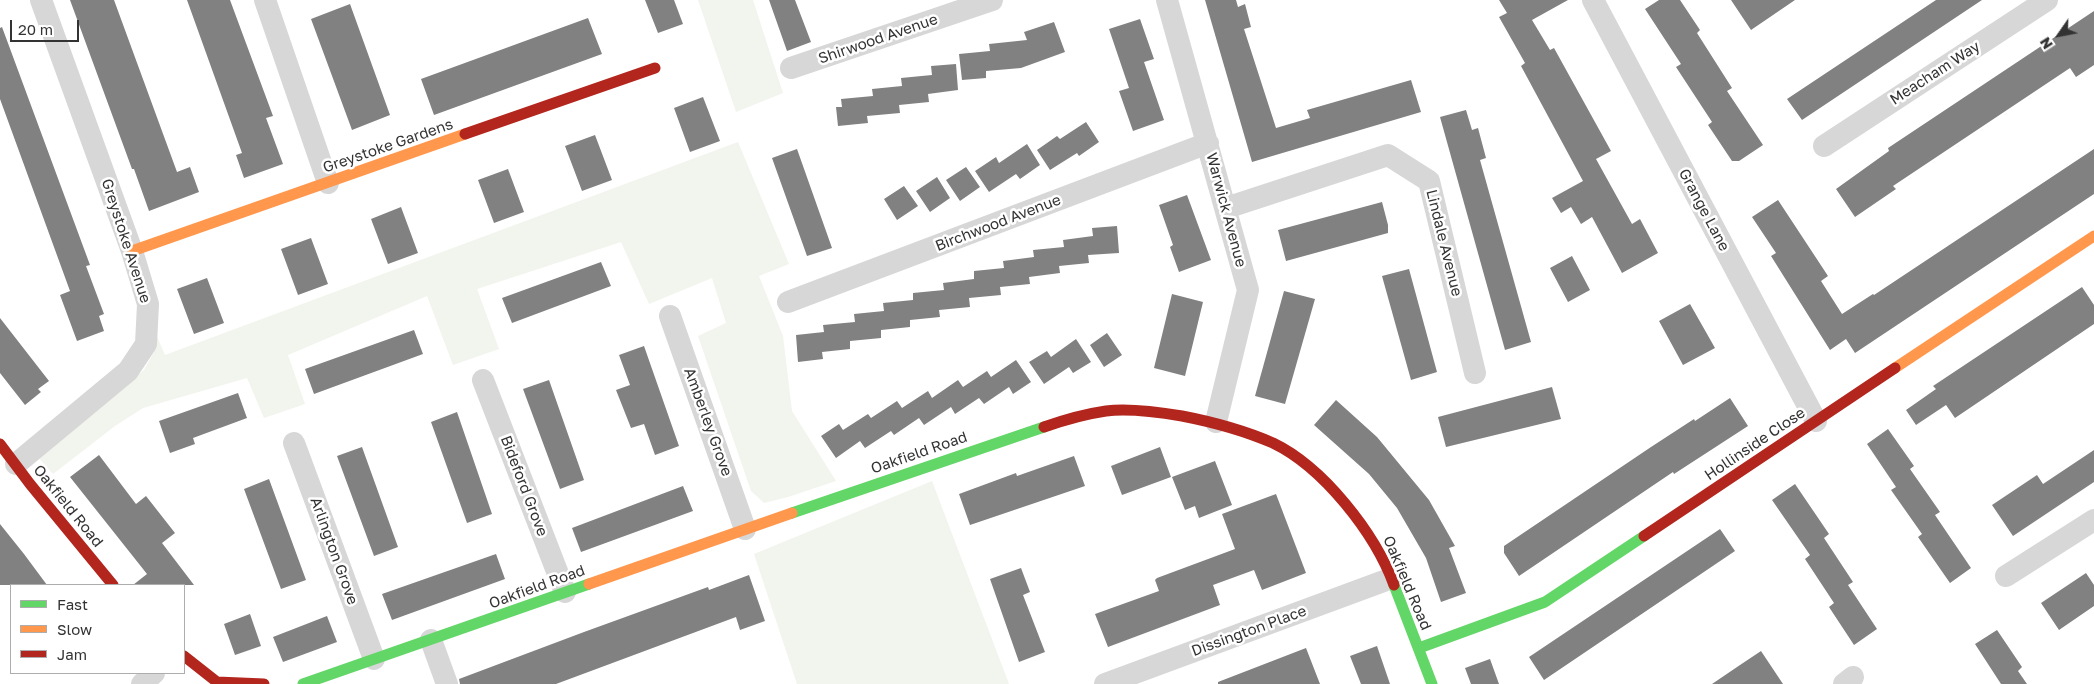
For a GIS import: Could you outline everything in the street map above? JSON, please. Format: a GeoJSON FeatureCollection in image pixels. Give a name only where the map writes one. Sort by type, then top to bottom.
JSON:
{"type":"FeatureCollection","features":[{"type":"Feature","properties":{"kind":"street","name":"Greystoke Avenue"},"geometry":{"type":"LineString","coordinates":[[16,464],[128,371],[146,344],[148,304],[132,251],[41,0]]}},
{"type":"Feature","properties":{"kind":"street"},"geometry":{"type":"LineString","coordinates":[[265,0],[328,183]]}},
{"type":"Feature","properties":{"kind":"street","name":"Shirwood Avenue"},"geometry":{"type":"LineString","coordinates":[[791,68],[992,0]]}},
{"type":"Feature","properties":{"kind":"street","name":"Warwick Avenue"},"geometry":{"type":"LineString","coordinates":[[1168,0],[1248,290],[1216,422]]}},
{"type":"Feature","properties":{"kind":"street","name":"Grange Lane"},"geometry":{"type":"LineString","coordinates":[[1592,0],[1816,421]]}},
{"type":"Feature","properties":{"kind":"street","name":"Meacham Way"},"geometry":{"type":"LineString","coordinates":[[1824,146],[2047,0]]}},
{"type":"Feature","properties":{"kind":"street","name":"Greystoke Gardens"},"geometry":{"type":"LineString","coordinates":[[132,251],[655,68]]}},
{"type":"Feature","properties":{"kind":"street","name":"Birchwood Avenue"},"geometry":{"type":"LineString","coordinates":[[788,302],[1208,143]]}},
{"type":"Feature","properties":{"kind":"street","name":"Lindale Avenue"},"geometry":{"type":"LineString","coordinates":[[1226,208],[1388,155],[1429,181],[1475,372]]}},
{"type":"Feature","properties":{"kind":"street","name":"Hollinside Close"},"geometry":{"type":"LineString","coordinates":[[1419,648],[1545,602],[2094,236]]}},
{"type":"Feature","properties":{"kind":"street","name":"Amberley Grove"},"geometry":{"type":"LineString","coordinates":[[670,316],[745,529]]}},
{"type":"Feature","properties":{"kind":"street","name":"Bideford Grove"},"geometry":{"type":"LineString","coordinates":[[483,380],[565,592]]}},
{"type":"Feature","properties":{"kind":"street","name":"Oakfield Road"},"geometry":{"type":"LineString","coordinates":[[303,684],[935,463],[1074,417],[1108,411],[1162,413],[1216,422],[1274,444],[1307,466],[1333,490],[1368,532],[1392,578],[1432,684]]}},
{"type":"Feature","properties":{"kind":"street","name":"Arlington Grove"},"geometry":{"type":"LineString","coordinates":[[294,443],[374,659]]}},
{"type":"Feature","properties":{"kind":"street","name":"Oakfield Road"},"geometry":{"type":"LineString","coordinates":[[0,444],[112,584]]}},
{"type":"Feature","properties":{"kind":"street"},"geometry":{"type":"LineString","coordinates":[[2006,576],[2094,520]]}},
{"type":"Feature","properties":{"kind":"street","name":"Dissington Place"},"geometry":{"type":"LineString","coordinates":[[1105,684],[1392,578]]}},
{"type":"Feature","properties":{"kind":"street"},"geometry":{"type":"LineString","coordinates":[[431,640],[447,684]]}},
{"type":"Feature","properties":{"kind":"street"},"geometry":{"type":"LineString","coordinates":[[185,657],[217,682],[264,684]]}},
{"type":"Feature","properties":{"kind":"street"},"geometry":{"type":"LineString","coordinates":[[142,684],[153,674]]}},
{"type":"Feature","properties":{"kind":"shaded area"},"geometry":{"type":"Polygon","coordinates":[[[698,0],[753,0],[783,93],[736,112],[698,0]]]}},
{"type":"Feature","properties":{"kind":"shaded area"},"geometry":{"type":"Polygon","coordinates":[[[738,142],[789,264],[759,276],[783,336],[792,411],[836,481],[764,503],[751,491],[698,336],[726,323],[712,278],[649,304],[621,242],[477,289],[499,349],[453,365],[427,296],[288,355],[305,404],[264,418],[247,378],[143,408],[115,426],[53,474],[38,457],[144,370],[154,352],[155,332],[165,355],[738,142]]]}},
{"type":"Feature","properties":{"kind":"shaded area"},"geometry":{"type":"Polygon","coordinates":[[[932,481],[1009,684],[797,684],[754,554],[932,481]]]}},
{"type":"Feature","properties":{"kind":"building"},"geometry":{"type":"Polygon","coordinates":[[[70,0],[114,0],[177,172],[190,167],[199,192],[149,211],[70,0]]]}},
{"type":"Feature","properties":{"kind":"building"},"geometry":{"type":"Polygon","coordinates":[[[187,0],[230,0],[273,116],[266,118],[283,164],[244,178],[236,155],[242,153],[187,0]]]}},
{"type":"Feature","properties":{"kind":"building"},"geometry":{"type":"Polygon","coordinates":[[[645,0],[674,0],[683,24],[658,33],[645,0]]]}},
{"type":"Feature","properties":{"kind":"building"},"geometry":{"type":"Polygon","coordinates":[[[769,0],[795,0],[811,42],[787,51],[769,0]]]}},
{"type":"Feature","properties":{"kind":"building"},"geometry":{"type":"Polygon","coordinates":[[[1205,0],[1236,0],[1238,7],[1245,4],[1251,27],[1244,29],[1276,128],[1310,118],[1307,110],[1411,80],[1421,112],[1252,162],[1205,0]]]}},
{"type":"Feature","properties":{"kind":"building"},"geometry":{"type":"Polygon","coordinates":[[[1499,0],[1568,0],[1532,20],[1550,50],[1554,48],[1611,151],[1596,159],[1632,224],[1640,219],[1658,253],[1622,273],[1592,217],[1581,224],[1571,207],[1561,213],[1552,198],[1583,181],[1521,66],[1525,63],[1499,17],[1507,13],[1499,0]]]}},
{"type":"Feature","properties":{"kind":"building"},"geometry":{"type":"Polygon","coordinates":[[[1659,0],[1680,0],[1700,30],[1697,33],[1732,88],[1727,91],[1763,145],[1739,161],[1732,161],[1708,125],[1712,122],[1676,67],[1681,64],[1645,9],[1659,0]]]}},
{"type":"Feature","properties":{"kind":"building"},"geometry":{"type":"Polygon","coordinates":[[[1731,0],[1795,0],[1751,30],[1731,0]]]}},
{"type":"Feature","properties":{"kind":"building"},"geometry":{"type":"Polygon","coordinates":[[[1936,0],[1982,0],[1802,120],[1787,99],[1936,0]]]}},
{"type":"Feature","properties":{"kind":"building"},"geometry":{"type":"Polygon","coordinates":[[[350,4],[390,115],[352,130],[311,19],[350,4]]]}},
{"type":"Feature","properties":{"kind":"building"},"geometry":{"type":"Polygon","coordinates":[[[2094,11],[2094,65],[2076,77],[2070,68],[1893,186],[1896,189],[1855,217],[1836,189],[1889,151],[1888,148],[2094,11]]]}},
{"type":"Feature","properties":{"kind":"building"},"geometry":{"type":"Polygon","coordinates":[[[588,18],[602,54],[434,115],[421,79],[588,18]]]}},
{"type":"Feature","properties":{"kind":"building"},"geometry":{"type":"Polygon","coordinates":[[[1140,19],[1154,59],[1144,62],[1164,120],[1133,131],[1119,91],[1129,88],[1109,29],[1140,19]]]}},
{"type":"Feature","properties":{"kind":"building"},"geometry":{"type":"Polygon","coordinates":[[[1054,22],[1065,52],[1021,68],[986,71],[986,78],[962,80],[959,54],[990,51],[989,44],[1027,40],[1024,32],[1054,22]]]}},
{"type":"Feature","properties":{"kind":"building"},"geometry":{"type":"Polygon","coordinates":[[[2,27],[90,265],[86,266],[104,314],[99,316],[104,331],[77,341],[60,295],[70,291],[0,99],[0,28],[2,27]]]}},
{"type":"Feature","properties":{"kind":"building"},"geometry":{"type":"Polygon","coordinates":[[[956,64],[958,90],[928,94],[929,102],[899,105],[900,113],[867,116],[868,123],[838,126],[836,107],[842,107],[841,99],[873,96],[872,89],[902,86],[901,78],[932,75],[931,66],[956,64]]]}},
{"type":"Feature","properties":{"kind":"building"},"geometry":{"type":"Polygon","coordinates":[[[703,97],[720,141],[690,152],[674,108],[703,97]]]}},
{"type":"Feature","properties":{"kind":"building"},"geometry":{"type":"Polygon","coordinates":[[[1466,110],[1472,130],[1478,128],[1486,158],[1480,160],[1531,342],[1505,350],[1440,117],[1466,110]]]}},
{"type":"Feature","properties":{"kind":"building"},"geometry":{"type":"Polygon","coordinates":[[[1086,122],[1099,142],[1079,156],[1077,153],[1050,170],[1037,150],[1057,136],[1060,139],[1086,122]]]}},
{"type":"Feature","properties":{"kind":"building"},"geometry":{"type":"Polygon","coordinates":[[[595,135],[612,180],[582,191],[565,146],[595,135]]]}},
{"type":"Feature","properties":{"kind":"building"},"geometry":{"type":"Polygon","coordinates":[[[1027,144],[1040,165],[1020,179],[1016,174],[989,192],[975,171],[996,157],[999,163],[1027,144]]]}},
{"type":"Feature","properties":{"kind":"building"},"geometry":{"type":"Polygon","coordinates":[[[797,149],[832,248],[807,256],[772,158],[797,149]]]}},
{"type":"Feature","properties":{"kind":"building"},"geometry":{"type":"Polygon","coordinates":[[[2094,149],[2094,194],[1855,353],[1846,339],[1830,350],[1771,256],[1776,253],[1752,217],[1778,200],[1828,276],[1821,281],[1842,314],[1874,295],[2094,149]]]}},
{"type":"Feature","properties":{"kind":"building"},"geometry":{"type":"Polygon","coordinates":[[[966,167],[980,187],[960,201],[946,180],[966,167]]]}},
{"type":"Feature","properties":{"kind":"building"},"geometry":{"type":"Polygon","coordinates":[[[508,169],[524,212],[494,223],[478,180],[508,169]]]}},
{"type":"Feature","properties":{"kind":"building"},"geometry":{"type":"Polygon","coordinates":[[[937,177],[950,198],[930,212],[916,191],[937,177]]]}},
{"type":"Feature","properties":{"kind":"building"},"geometry":{"type":"Polygon","coordinates":[[[904,186],[918,206],[897,220],[884,199],[904,186]]]}},
{"type":"Feature","properties":{"kind":"building"},"geometry":{"type":"Polygon","coordinates":[[[1187,195],[1211,260],[1179,272],[1170,247],[1173,245],[1159,205],[1187,195]]]}},
{"type":"Feature","properties":{"kind":"building"},"geometry":{"type":"Polygon","coordinates":[[[1382,202],[1388,225],[1388,233],[1286,261],[1278,230],[1382,202]]]}},
{"type":"Feature","properties":{"kind":"building"},"geometry":{"type":"Polygon","coordinates":[[[401,207],[418,253],[388,264],[371,219],[401,207]]]}},
{"type":"Feature","properties":{"kind":"building"},"geometry":{"type":"Polygon","coordinates":[[[1117,226],[1119,253],[1088,255],[1089,263],[1059,266],[1060,273],[1029,277],[1030,284],[1000,287],[1001,295],[969,298],[970,307],[939,310],[940,317],[910,320],[910,327],[881,330],[881,338],[850,341],[850,349],[822,352],[823,359],[798,362],[796,335],[824,332],[823,325],[855,322],[854,314],[884,311],[883,303],[913,300],[913,293],[944,290],[943,283],[974,279],[974,271],[1004,268],[1003,261],[1034,257],[1033,250],[1064,247],[1063,240],[1093,236],[1092,228],[1117,226]]]}},
{"type":"Feature","properties":{"kind":"building"},"geometry":{"type":"Polygon","coordinates":[[[311,238],[328,284],[298,295],[281,249],[311,238]]]}},
{"type":"Feature","properties":{"kind":"building"},"geometry":{"type":"Polygon","coordinates":[[[1572,256],[1590,290],[1568,302],[1550,268],[1572,256]]]}},
{"type":"Feature","properties":{"kind":"building"},"geometry":{"type":"Polygon","coordinates":[[[601,262],[611,286],[512,323],[502,298],[601,262]]]}},
{"type":"Feature","properties":{"kind":"building"},"geometry":{"type":"Polygon","coordinates":[[[1409,269],[1437,372],[1411,380],[1382,276],[1409,269]]]}},
{"type":"Feature","properties":{"kind":"building"},"geometry":{"type":"Polygon","coordinates":[[[207,278],[224,323],[194,334],[177,289],[207,278]]]}},
{"type":"Feature","properties":{"kind":"building"},"geometry":{"type":"Polygon","coordinates":[[[2082,287],[2094,305],[2094,324],[1955,418],[1946,405],[1916,425],[1906,410],[1936,389],[1933,386],[2082,287]]]}},
{"type":"Feature","properties":{"kind":"building"},"geometry":{"type":"Polygon","coordinates":[[[1284,291],[1315,299],[1285,404],[1255,396],[1284,291]]]}},
{"type":"Feature","properties":{"kind":"building"},"geometry":{"type":"Polygon","coordinates":[[[1172,294],[1203,302],[1185,376],[1154,368],[1172,294]]]}},
{"type":"Feature","properties":{"kind":"building"},"geometry":{"type":"Polygon","coordinates":[[[1690,304],[1715,348],[1683,365],[1659,321],[1690,304]]]}},
{"type":"Feature","properties":{"kind":"building"},"geometry":{"type":"Polygon","coordinates":[[[0,318],[49,381],[38,389],[41,392],[25,405],[0,373],[0,318]]]}},
{"type":"Feature","properties":{"kind":"building"},"geometry":{"type":"Polygon","coordinates":[[[414,330],[423,354],[314,394],[305,369],[414,330]]]}},
{"type":"Feature","properties":{"kind":"building"},"geometry":{"type":"Polygon","coordinates":[[[1107,333],[1122,355],[1104,367],[1090,345],[1107,333]]]}},
{"type":"Feature","properties":{"kind":"building"},"geometry":{"type":"Polygon","coordinates":[[[1076,339],[1091,362],[1073,373],[1069,367],[1044,384],[1029,362],[1047,351],[1051,357],[1076,339]]]}},
{"type":"Feature","properties":{"kind":"building"},"geometry":{"type":"Polygon","coordinates":[[[644,346],[679,446],[655,455],[644,424],[631,428],[616,390],[630,385],[619,355],[644,346]]]}},
{"type":"Feature","properties":{"kind":"building"},"geometry":{"type":"Polygon","coordinates":[[[1016,360],[1031,382],[1013,394],[1009,387],[984,404],[979,398],[955,414],[951,407],[924,425],[919,418],[894,435],[891,431],[865,448],[860,441],[836,458],[821,436],[839,424],[843,430],[868,414],[871,418],[897,401],[902,408],[928,391],[932,398],[958,380],[963,387],[987,371],[991,377],[1016,360]]]}},
{"type":"Feature","properties":{"kind":"building"},"geometry":{"type":"Polygon","coordinates":[[[549,380],[584,480],[560,489],[523,389],[549,380]]]}},
{"type":"Feature","properties":{"kind":"building"},"geometry":{"type":"Polygon","coordinates":[[[1552,387],[1561,419],[1446,447],[1438,417],[1552,387]]]}},
{"type":"Feature","properties":{"kind":"building"},"geometry":{"type":"Polygon","coordinates":[[[238,393],[247,418],[193,438],[195,444],[170,453],[159,421],[238,393]]]}},
{"type":"Feature","properties":{"kind":"building"},"geometry":{"type":"Polygon","coordinates":[[[1730,398],[1748,426],[1674,474],[1673,472],[1519,576],[1504,553],[1504,546],[1651,447],[1730,398]]]}},
{"type":"Feature","properties":{"kind":"building"},"geometry":{"type":"Polygon","coordinates":[[[1336,400],[1377,437],[1429,500],[1455,546],[1449,548],[1466,593],[1441,602],[1426,558],[1397,508],[1369,474],[1314,425],[1336,400]]]}},
{"type":"Feature","properties":{"kind":"building"},"geometry":{"type":"Polygon","coordinates":[[[457,412],[492,514],[467,523],[431,422],[457,412]]]}},
{"type":"Feature","properties":{"kind":"building"},"geometry":{"type":"Polygon","coordinates":[[[1888,429],[1914,466],[1910,469],[1940,512],[1935,515],[1971,568],[1950,583],[1918,537],[1922,534],[1891,490],[1896,487],[1867,444],[1888,429]]]}},
{"type":"Feature","properties":{"kind":"building"},"geometry":{"type":"Polygon","coordinates":[[[362,447],[398,547],[374,556],[337,456],[362,447]]]}},
{"type":"Feature","properties":{"kind":"building"},"geometry":{"type":"Polygon","coordinates":[[[1160,447],[1171,477],[1122,495],[1111,466],[1160,447]]]}},
{"type":"Feature","properties":{"kind":"building"},"geometry":{"type":"Polygon","coordinates":[[[2094,450],[2094,482],[2013,536],[1992,505],[2037,475],[2043,484],[2094,450]]]}},
{"type":"Feature","properties":{"kind":"building"},"geometry":{"type":"Polygon","coordinates":[[[99,455],[136,504],[146,496],[175,533],[162,543],[194,585],[134,584],[147,574],[70,477],[99,455]]]}},
{"type":"Feature","properties":{"kind":"building"},"geometry":{"type":"Polygon","coordinates":[[[1074,456],[1085,486],[970,525],[959,494],[1016,473],[1017,476],[1074,456]]]}},
{"type":"Feature","properties":{"kind":"building"},"geometry":{"type":"Polygon","coordinates":[[[1215,461],[1232,505],[1199,518],[1195,506],[1185,510],[1172,477],[1215,461]]]}},
{"type":"Feature","properties":{"kind":"building"},"geometry":{"type":"Polygon","coordinates":[[[269,479],[306,580],[281,589],[244,489],[269,479]]]}},
{"type":"Feature","properties":{"kind":"building"},"geometry":{"type":"Polygon","coordinates":[[[1795,484],[1829,534],[1824,538],[1853,582],[1848,585],[1877,629],[1854,645],[1829,607],[1834,603],[1805,559],[1810,555],[1772,500],[1795,484]]]}},
{"type":"Feature","properties":{"kind":"building"},"geometry":{"type":"Polygon","coordinates":[[[683,486],[693,511],[581,552],[572,528],[683,486]]]}},
{"type":"Feature","properties":{"kind":"building"},"geometry":{"type":"Polygon","coordinates":[[[1276,494],[1306,573],[1262,590],[1254,570],[1213,585],[1220,605],[1108,647],[1095,614],[1159,591],[1155,580],[1157,578],[1235,549],[1222,514],[1276,494]]]}},
{"type":"Feature","properties":{"kind":"building"},"geometry":{"type":"Polygon","coordinates":[[[0,524],[46,584],[0,585],[0,524]]]}},
{"type":"Feature","properties":{"kind":"building"},"geometry":{"type":"Polygon","coordinates":[[[1720,529],[1735,551],[1544,680],[1529,657],[1720,529]]]}},
{"type":"Feature","properties":{"kind":"building"},"geometry":{"type":"Polygon","coordinates":[[[496,554],[505,579],[392,620],[382,594],[496,554]]]}},
{"type":"Feature","properties":{"kind":"building"},"geometry":{"type":"Polygon","coordinates":[[[1021,568],[1030,592],[1023,595],[1045,652],[1019,662],[990,579],[1021,568]]]}},
{"type":"Feature","properties":{"kind":"building"},"geometry":{"type":"Polygon","coordinates":[[[2086,573],[2094,585],[2094,606],[2059,630],[2041,603],[2086,573]]]}},
{"type":"Feature","properties":{"kind":"building"},"geometry":{"type":"Polygon","coordinates":[[[749,575],[765,621],[740,630],[736,617],[556,684],[460,684],[459,679],[708,587],[709,590],[749,575]]]}},
{"type":"Feature","properties":{"kind":"building"},"geometry":{"type":"Polygon","coordinates":[[[250,614],[261,646],[235,655],[224,624],[250,614]]]}},
{"type":"Feature","properties":{"kind":"building"},"geometry":{"type":"Polygon","coordinates":[[[327,616],[337,642],[283,662],[273,637],[327,616]]]}},
{"type":"Feature","properties":{"kind":"building"},"geometry":{"type":"Polygon","coordinates":[[[1997,630],[2022,667],[2018,671],[2027,684],[2001,684],[1975,644],[1997,630]]]}},
{"type":"Feature","properties":{"kind":"building"},"geometry":{"type":"Polygon","coordinates":[[[1377,646],[1390,684],[1361,684],[1350,656],[1377,646]]]}},
{"type":"Feature","properties":{"kind":"building"},"geometry":{"type":"Polygon","coordinates":[[[1306,648],[1320,684],[1218,684],[1218,682],[1306,648]]]}},
{"type":"Feature","properties":{"kind":"building"},"geometry":{"type":"Polygon","coordinates":[[[1761,651],[1783,684],[1712,684],[1740,665],[1761,651]]]}},
{"type":"Feature","properties":{"kind":"building"},"geometry":{"type":"Polygon","coordinates":[[[1490,659],[1499,684],[1471,684],[1465,668],[1490,659]]]}},
{"type":"Feature","properties":{"kind":"traffic: fast"},"geometry":{"type":"LineString","coordinates":[[792,513],[1044,427]]}},
{"type":"Feature","properties":{"kind":"traffic: fast"},"geometry":{"type":"LineString","coordinates":[[1419,648],[1545,602],[1644,536]]}},
{"type":"Feature","properties":{"kind":"traffic: fast"},"geometry":{"type":"LineString","coordinates":[[303,684],[589,584]]}},
{"type":"Feature","properties":{"kind":"traffic: fast"},"geometry":{"type":"LineString","coordinates":[[1394,585],[1432,684]]}},
{"type":"Feature","properties":{"kind":"traffic: slow"},"geometry":{"type":"LineString","coordinates":[[132,251],[465,134]]}},
{"type":"Feature","properties":{"kind":"traffic: slow"},"geometry":{"type":"LineString","coordinates":[[1895,368],[2094,236]]}},
{"type":"Feature","properties":{"kind":"traffic: slow"},"geometry":{"type":"LineString","coordinates":[[589,584],[792,513]]}},
{"type":"Feature","properties":{"kind":"traffic: jam"},"geometry":{"type":"LineString","coordinates":[[465,134],[655,68]]}},
{"type":"Feature","properties":{"kind":"traffic: jam"},"geometry":{"type":"LineString","coordinates":[[1644,536],[1895,368]]}},
{"type":"Feature","properties":{"kind":"traffic: jam"},"geometry":{"type":"LineString","coordinates":[[1044,427],[1098,412],[1115,410],[1144,411],[1182,416],[1217,424],[1273,443],[1292,454],[1310,468],[1345,504],[1374,544],[1394,585]]}},
{"type":"Feature","properties":{"kind":"traffic: jam"},"geometry":{"type":"LineString","coordinates":[[0,444],[30,484],[112,584]]}},
{"type":"Feature","properties":{"kind":"traffic: jam"},"geometry":{"type":"LineString","coordinates":[[185,657],[217,682],[264,684]]}}]}
